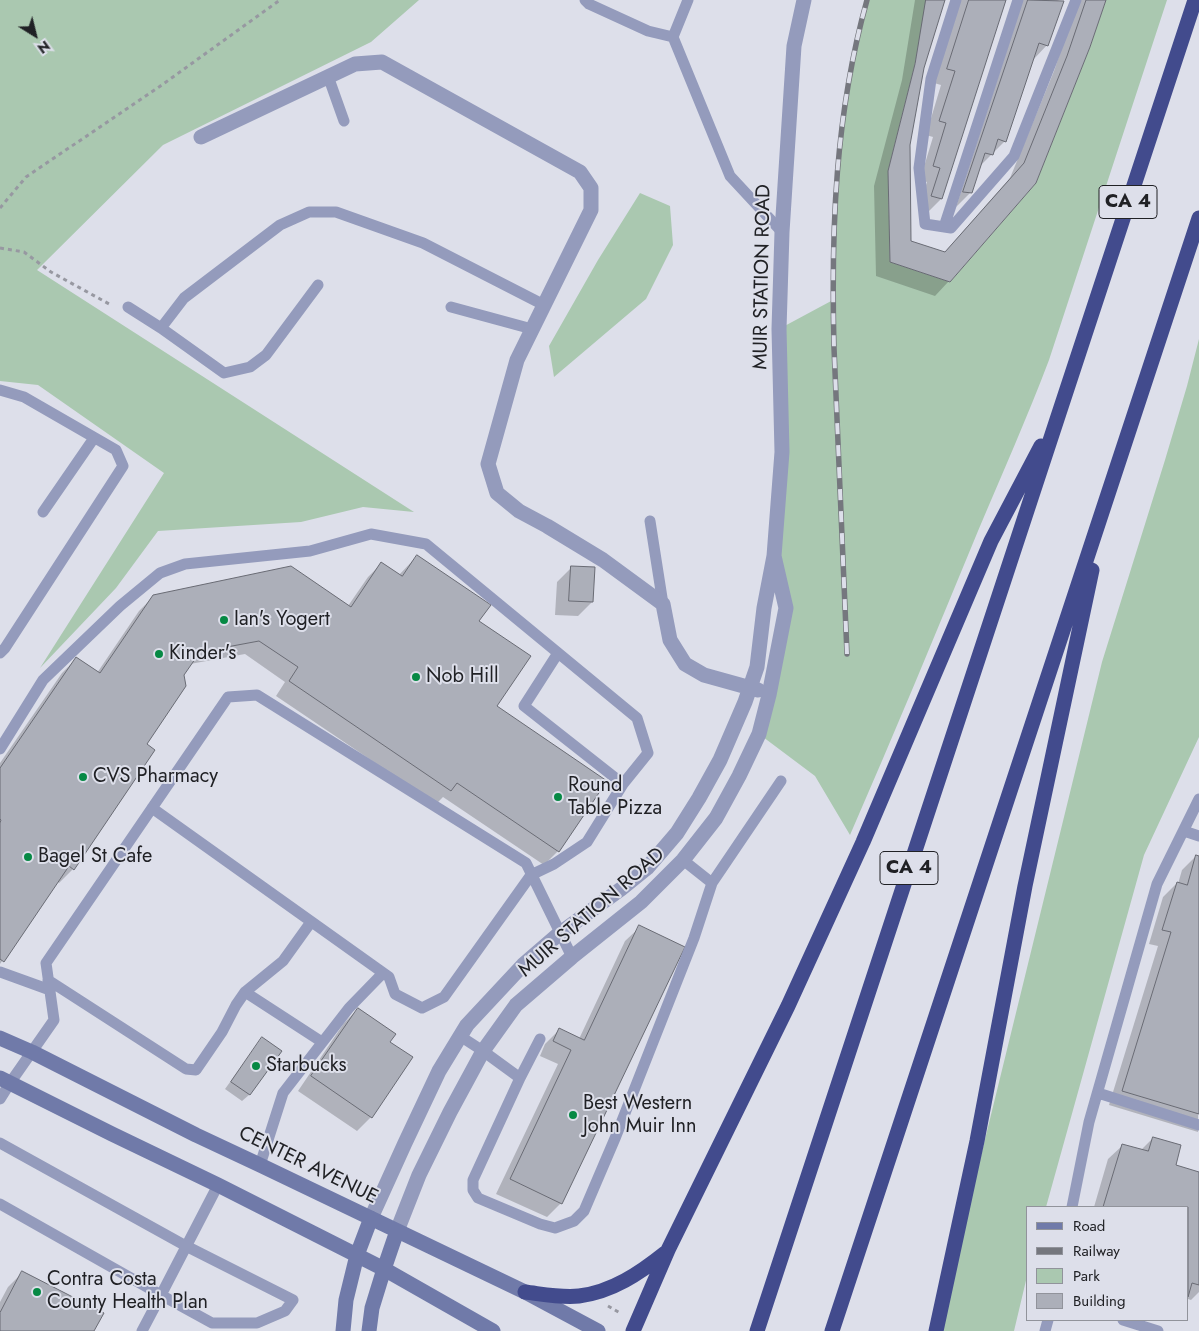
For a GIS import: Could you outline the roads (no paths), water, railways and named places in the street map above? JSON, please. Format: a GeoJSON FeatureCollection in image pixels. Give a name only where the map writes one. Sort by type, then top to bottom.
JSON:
{"type":"FeatureCollection","features":[{"type":"Feature","properties":{"kind":"highway","name":"CA 4"},"geometry":{"type":"LineString","coordinates":[[757,1331],[1195,0]]}},
{"type":"Feature","properties":{"kind":"highway"},"geometry":{"type":"LineString","coordinates":[[832,1331],[1199,218]]}},
{"type":"Feature","properties":{"kind":"highway"},"geometry":{"type":"LineString","coordinates":[[633,1331],[668,1250],[788,1006],[859,851],[991,542],[1062,405]]}},
{"type":"Feature","properties":{"kind":"highway"},"geometry":{"type":"LineString","coordinates":[[936,1331],[977,1141],[1024,886],[1108,495]]}},
{"type":"Feature","properties":{"kind":"highway"},"geometry":{"type":"LineString","coordinates":[[525,1292],[554,1296],[578,1296],[600,1291],[618,1284],[645,1269],[668,1250]]}},
{"type":"Feature","properties":{"kind":"street","name":"MUIR STATION ROAD"},"geometry":{"type":"LineString","coordinates":[[371,1218],[439,1071],[467,1025],[523,965],[560,934],[647,868],[677,833],[720,760],[750,688],[757,667],[764,608],[774,556],[782,452],[779,329],[782,232],[794,46],[804,0]]}},
{"type":"Feature","properties":{"kind":"street"},"geometry":{"type":"LineString","coordinates":[[201,137],[354,64],[382,62],[580,172],[591,188],[592,210],[517,360],[488,464],[497,493],[519,511],[603,560],[663,604],[670,640],[685,664],[704,675],[769,693]]}},
{"type":"Feature","properties":{"kind":"street","name":"MUIR STATION ROAD"},"geometry":{"type":"LineString","coordinates":[[397,1231],[419,1174],[450,1112],[483,1051],[516,1005],[641,902],[683,860],[716,818],[740,776],[759,734],[786,608],[774,556]]}},
{"type":"Feature","properties":{"kind":"street","name":"CENTER AVENUE"},"geometry":{"type":"LineString","coordinates":[[0,1038],[32,1052],[196,1135],[525,1292],[598,1331]]}},
{"type":"Feature","properties":{"kind":"street"},"geometry":{"type":"LineString","coordinates":[[5,1080],[357,1255],[493,1331]]}},
{"type":"Feature","properties":{"kind":"street"},"geometry":{"type":"LineString","coordinates":[[343,1331],[346,1300],[357,1255],[371,1218]]}},
{"type":"Feature","properties":{"kind":"street"},"geometry":{"type":"LineString","coordinates":[[369,1331],[372,1308],[397,1231]]}},
{"type":"Feature","properties":{"kind":"lane"},"geometry":{"type":"LineString","coordinates":[[585,0],[589,4],[648,31],[673,37]]}},
{"type":"Feature","properties":{"kind":"lane"},"geometry":{"type":"LineString","coordinates":[[688,0],[673,37],[730,176],[782,232]]}},
{"type":"Feature","properties":{"kind":"lane"},"geometry":{"type":"LineString","coordinates":[[956,0],[931,79],[919,168],[925,224],[951,228],[1014,156],[1076,0]]}},
{"type":"Feature","properties":{"kind":"lane"},"geometry":{"type":"LineString","coordinates":[[944,227],[1018,0]]}},
{"type":"Feature","properties":{"kind":"lane"},"geometry":{"type":"LineString","coordinates":[[328,76],[344,121]]}},
{"type":"Feature","properties":{"kind":"lane"},"geometry":{"type":"LineString","coordinates":[[161,328],[184,298],[280,225],[309,212],[336,212],[423,243],[544,305]]}},
{"type":"Feature","properties":{"kind":"lane"},"geometry":{"type":"LineString","coordinates":[[128,307],[224,373],[250,367],[266,355],[318,285]]}},
{"type":"Feature","properties":{"kind":"lane"},"geometry":{"type":"LineString","coordinates":[[451,307],[532,330]]}},
{"type":"Feature","properties":{"kind":"lane"},"geometry":{"type":"LineString","coordinates":[[0,390],[24,397],[116,450],[123,466],[0,654]]}},
{"type":"Feature","properties":{"kind":"lane"},"geometry":{"type":"LineString","coordinates":[[44,512],[94,438]]}},
{"type":"Feature","properties":{"kind":"lane"},"geometry":{"type":"LineString","coordinates":[[650,521],[663,604]]}},
{"type":"Feature","properties":{"kind":"lane"},"geometry":{"type":"LineString","coordinates":[[0,749],[43,680],[120,606],[160,573],[185,564],[310,550],[371,534],[426,544],[637,718],[648,753],[623,784],[587,842],[554,864],[531,875],[444,996],[422,1008],[394,994],[389,978],[383,973],[152,808]]}},
{"type":"Feature","properties":{"kind":"lane"},"geometry":{"type":"LineString","coordinates":[[558,653],[524,706],[623,784]]}},
{"type":"Feature","properties":{"kind":"lane"},"geometry":{"type":"LineString","coordinates":[[0,1099],[5,1080],[32,1052],[54,1020],[46,963],[228,696],[257,696],[526,863],[572,957]]}},
{"type":"Feature","properties":{"kind":"lane"},"geometry":{"type":"LineString","coordinates":[[540,1039],[473,1180],[473,1190],[478,1198],[540,1224],[555,1228],[574,1221],[584,1211],[694,938],[712,883],[781,781]]}},
{"type":"Feature","properties":{"kind":"lane"},"geometry":{"type":"LineString","coordinates":[[1072,1206],[1089,1122],[1158,884],[1199,799]]}},
{"type":"Feature","properties":{"kind":"lane"},"geometry":{"type":"LineString","coordinates":[[1184,830],[1199,836]]}},
{"type":"Feature","properties":{"kind":"lane"},"geometry":{"type":"LineString","coordinates":[[683,860],[712,883]]}},
{"type":"Feature","properties":{"kind":"lane"},"geometry":{"type":"LineString","coordinates":[[0,972],[49,985],[186,1069],[196,1070],[222,1032],[245,992],[283,961],[312,922]]}},
{"type":"Feature","properties":{"kind":"lane"},"geometry":{"type":"LineString","coordinates":[[260,1165],[283,1093],[348,1008],[383,973]]}},
{"type":"Feature","properties":{"kind":"lane"},"geometry":{"type":"LineString","coordinates":[[245,992],[322,1042]]}},
{"type":"Feature","properties":{"kind":"lane"},"geometry":{"type":"LineString","coordinates":[[460,1036],[520,1078]]}},
{"type":"Feature","properties":{"kind":"lane"},"geometry":{"type":"LineString","coordinates":[[1098,1093],[1199,1125]]}},
{"type":"Feature","properties":{"kind":"lane"},"geometry":{"type":"LineString","coordinates":[[0,1144],[186,1246],[293,1300],[285,1311],[257,1323],[212,1324],[0,1204]]}},
{"type":"Feature","properties":{"kind":"lane"},"geometry":{"type":"LineString","coordinates":[[142,1331],[218,1185]]}},
{"type":"Feature","properties":{"kind":"lane"},"geometry":{"type":"LineString","coordinates":[[1126,1321],[1155,1331]]}},
{"type":"Feature","properties":{"kind":"railway"},"geometry":{"type":"LineString","coordinates":[[847,654],[834,348],[833,260],[837,172],[842,129],[856,43],[867,0]]}},
{"type":"Feature","properties":{"kind":"place","name":"Ian's Yogert"},"geometry":{"type":"Point","coordinates":[224,620]}},
{"type":"Feature","properties":{"kind":"place","name":"Kinder's"},"geometry":{"type":"Point","coordinates":[159,654]}},
{"type":"Feature","properties":{"kind":"place","name":"Nob Hill"},"geometry":{"type":"Point","coordinates":[416,677]}},
{"type":"Feature","properties":{"kind":"place","name":"CVS Pharmacy"},"geometry":{"type":"Point","coordinates":[83,777]}},
{"type":"Feature","properties":{"kind":"place","name":"Round Table Pizza"},"geometry":{"type":"Point","coordinates":[558,797]}},
{"type":"Feature","properties":{"kind":"place","name":"Bagel St Cafe"},"geometry":{"type":"Point","coordinates":[28,857]}},
{"type":"Feature","properties":{"kind":"place","name":"Starbucks"},"geometry":{"type":"Point","coordinates":[256,1066]}},
{"type":"Feature","properties":{"kind":"place","name":"Best Western John Muir Inn"},"geometry":{"type":"Point","coordinates":[573,1115]}},
{"type":"Feature","properties":{"kind":"place","name":"Contra Costa County Health Plan"},"geometry":{"type":"Point","coordinates":[37,1292]}}]}
